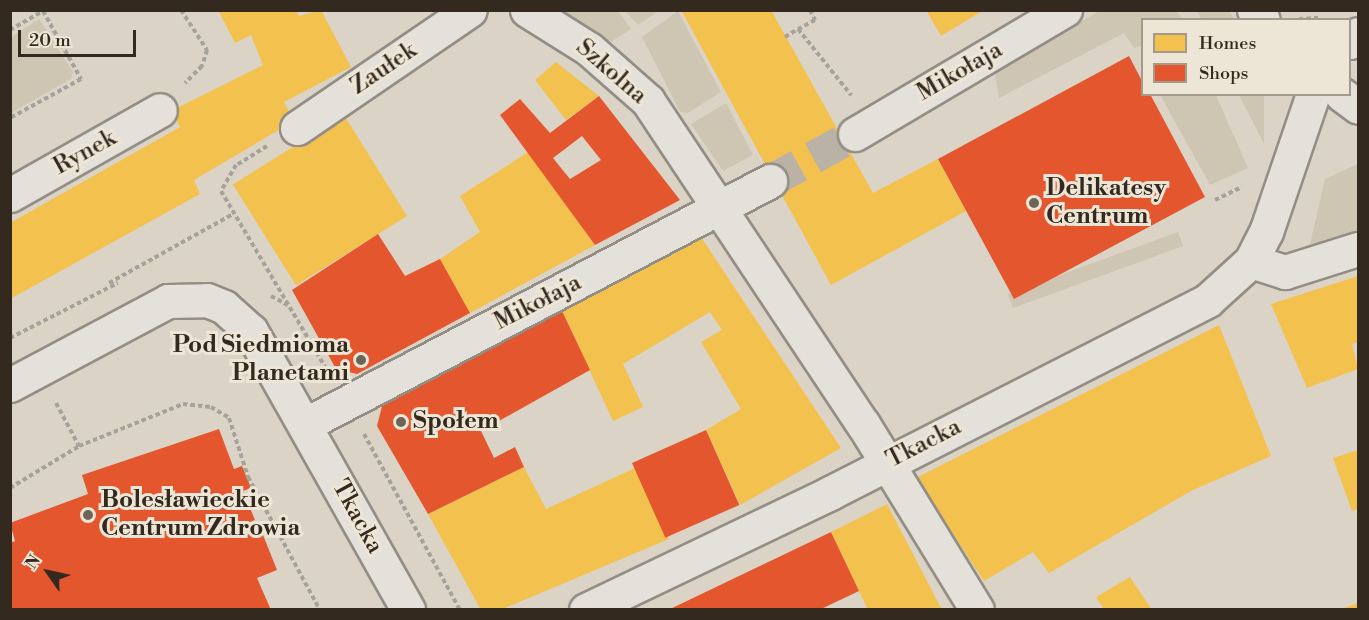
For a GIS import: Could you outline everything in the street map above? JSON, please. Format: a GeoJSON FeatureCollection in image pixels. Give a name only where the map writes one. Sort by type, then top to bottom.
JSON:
{"type":"FeatureCollection","features":[{"type":"Feature","properties":{"kind":"street","name":"Zaułek"},"geometry":{"type":"LineString","coordinates":[[297,128],[470,10]]}},
{"type":"Feature","properties":{"kind":"street","name":"Szkolna"},"geometry":{"type":"LineString","coordinates":[[527,10],[589,49],[648,101],[886,464],[978,609]]}},
{"type":"Feature","properties":{"kind":"street","name":"Mikołaja"},"geometry":{"type":"LineString","coordinates":[[855,134],[1065,10]]}},
{"type":"Feature","properties":{"kind":"street"},"geometry":{"type":"LineString","coordinates":[[1254,10],[1275,18]]}},
{"type":"Feature","properties":{"kind":"street","name":"Tkacka"},"geometry":{"type":"LineString","coordinates":[[586,609],[886,464],[1182,315],[1232,282],[1251,261],[1282,196],[1312,96]]}},
{"type":"Feature","properties":{"kind":"street"},"geometry":{"type":"LineString","coordinates":[[1344,96],[1359,107]]}},
{"type":"Feature","properties":{"kind":"street","name":"Rynek"},"geometry":{"type":"LineString","coordinates":[[10,195],[160,110]]}},
{"type":"Feature","properties":{"kind":"street","name":"Mikołaja"},"geometry":{"type":"LineString","coordinates":[[306,424],[770,181]]}},
{"type":"Feature","properties":{"kind":"street"},"geometry":{"type":"LineString","coordinates":[[1251,261],[1285,272],[1359,249]]}},
{"type":"Feature","properties":{"kind":"street","name":"Tkacka"},"geometry":{"type":"LineString","coordinates":[[10,385],[143,310],[168,301],[207,300],[239,316],[251,331],[306,424],[408,609]]}},
{"type":"Feature","properties":{"kind":"path"},"geometry":{"type":"LineString","coordinates":[[160,110],[206,58],[203,42],[181,10]]}},
{"type":"Feature","properties":{"kind":"path"},"geometry":{"type":"LineString","coordinates":[[785,37],[815,20],[810,10]]}},
{"type":"Feature","properties":{"kind":"path"},"geometry":{"type":"LineString","coordinates":[[10,30],[43,11],[81,79],[10,118]]}},
{"type":"Feature","properties":{"kind":"path"},"geometry":{"type":"LineString","coordinates":[[1275,18],[1328,15]]}},
{"type":"Feature","properties":{"kind":"path"},"geometry":{"type":"LineString","coordinates":[[798,29],[853,98]]}},
{"type":"Feature","properties":{"kind":"path"},"geometry":{"type":"LineString","coordinates":[[297,128],[228,173],[221,187],[233,214],[334,381]]}},
{"type":"Feature","properties":{"kind":"path"},"geometry":{"type":"LineString","coordinates":[[1215,200],[1247,184]]}},
{"type":"Feature","properties":{"kind":"path"},"geometry":{"type":"LineString","coordinates":[[106,285],[233,214]]}},
{"type":"Feature","properties":{"kind":"path"},"geometry":{"type":"LineString","coordinates":[[10,488],[79,446],[183,404],[212,407],[229,418],[248,477],[320,609]]}},
{"type":"Feature","properties":{"kind":"path"},"geometry":{"type":"LineString","coordinates":[[359,425],[460,609]]}},
{"type":"Feature","properties":{"kind":"shaded area"},"geometry":{"type":"Polygon","coordinates":[[[561,11],[618,11],[631,29],[611,42],[561,11]]]}},
{"type":"Feature","properties":{"kind":"shaded area"},"geometry":{"type":"Polygon","coordinates":[[[625,11],[659,11],[638,25],[625,11]]]}},
{"type":"Feature","properties":{"kind":"shaded area"},"geometry":{"type":"Polygon","coordinates":[[[678,11],[721,92],[688,113],[680,112],[642,37],[678,11]]]}},
{"type":"Feature","properties":{"kind":"shaded area"},"geometry":{"type":"Polygon","coordinates":[[[1099,11],[1177,11],[1181,18],[1141,18],[1141,46],[1134,48],[1124,33],[999,98],[995,74],[1099,11]]]}},
{"type":"Feature","properties":{"kind":"shaded area"},"geometry":{"type":"Polygon","coordinates":[[[1197,11],[1230,11],[1234,18],[1200,18],[1197,11]]]}},
{"type":"Feature","properties":{"kind":"shaded area"},"geometry":{"type":"Polygon","coordinates":[[[39,19],[73,72],[71,79],[11,113],[11,37],[39,19]]]}},
{"type":"Feature","properties":{"kind":"shaded area"},"geometry":{"type":"Polygon","coordinates":[[[1161,96],[1216,96],[1248,168],[1210,185],[1161,96]]]}},
{"type":"Feature","properties":{"kind":"shaded area"},"geometry":{"type":"Polygon","coordinates":[[[1240,96],[1264,96],[1264,144],[1240,96]]]}},
{"type":"Feature","properties":{"kind":"shaded area"},"geometry":{"type":"Polygon","coordinates":[[[726,103],[753,155],[723,171],[691,124],[726,103]]]}},
{"type":"Feature","properties":{"kind":"shaded area"},"geometry":{"type":"Polygon","coordinates":[[[1358,164],[1358,234],[1309,248],[1325,179],[1358,164]]]}},
{"type":"Feature","properties":{"kind":"shaded area"},"geometry":{"type":"Polygon","coordinates":[[[1178,232],[1183,246],[1013,308],[1008,294],[1178,232]]]}},
{"type":"Feature","properties":{"kind":"building: Homes"},"geometry":{"type":"Polygon","coordinates":[[[218,10],[296,10],[299,16],[321,10],[351,67],[284,102],[294,121],[194,180],[200,194],[10,299],[10,223],[180,127],[171,111],[263,65],[251,35],[235,43],[218,10]]]}},
{"type":"Feature","properties":{"kind":"building: Homes"},"geometry":{"type":"Polygon","coordinates":[[[681,10],[771,10],[873,193],[938,159],[966,211],[831,285],[681,10]]]}},
{"type":"Feature","properties":{"kind":"building: Homes"},"geometry":{"type":"Polygon","coordinates":[[[926,10],[984,10],[941,36],[926,10]]]}},
{"type":"Feature","properties":{"kind":"building: Homes"},"geometry":{"type":"Polygon","coordinates":[[[556,62],[599,96],[566,120],[535,80],[556,62]]]}},
{"type":"Feature","properties":{"kind":"building: Homes"},"geometry":{"type":"Polygon","coordinates":[[[344,115],[407,216],[296,285],[233,184],[344,115]]]}},
{"type":"Feature","properties":{"kind":"building: Homes"},"geometry":{"type":"Polygon","coordinates":[[[528,152],[595,245],[470,313],[440,259],[480,232],[460,196],[528,152]]]}},
{"type":"Feature","properties":{"kind":"building: Homes"},"geometry":{"type":"Polygon","coordinates":[[[701,237],[841,448],[740,505],[706,430],[741,409],[701,342],[722,330],[710,312],[623,364],[643,407],[613,421],[562,311],[701,237]]]}},
{"type":"Feature","properties":{"kind":"building: Homes"},"geometry":{"type":"Polygon","coordinates":[[[1358,276],[1358,342],[1352,344],[1358,369],[1307,388],[1271,304],[1358,276]]]}},
{"type":"Feature","properties":{"kind":"building: Homes"},"geometry":{"type":"Polygon","coordinates":[[[1219,325],[1271,456],[1191,491],[1049,573],[1033,552],[984,581],[916,478],[1219,325]]]}},
{"type":"Feature","properties":{"kind":"building: Homes"},"geometry":{"type":"Polygon","coordinates":[[[1358,450],[1358,509],[1352,511],[1333,458],[1358,450]]]}},
{"type":"Feature","properties":{"kind":"building: Homes"},"geometry":{"type":"Polygon","coordinates":[[[524,467],[546,509],[635,468],[669,539],[500,610],[481,610],[428,514],[524,467]]]}},
{"type":"Feature","properties":{"kind":"building: Homes"},"geometry":{"type":"Polygon","coordinates":[[[887,504],[942,610],[868,610],[831,532],[887,504]]]}},
{"type":"Feature","properties":{"kind":"building: Homes"},"geometry":{"type":"Polygon","coordinates":[[[1130,577],[1152,610],[1104,610],[1096,597],[1130,577]]]}},
{"type":"Feature","properties":{"kind":"building: Homes"},"geometry":{"type":"Polygon","coordinates":[[[1358,603],[1358,610],[1341,610],[1341,609],[1358,603]]]}},
{"type":"Feature","properties":{"kind":"building: Shops"},"geometry":{"type":"Polygon","coordinates":[[[1129,56],[1141,79],[1141,96],[1151,96],[1205,197],[1014,299],[938,159],[1129,56]]]}},
{"type":"Feature","properties":{"kind":"building: Shops"},"geometry":{"type":"Polygon","coordinates":[[[599,96],[680,200],[595,245],[500,115],[520,99],[550,133],[599,96]],[[582,136],[553,158],[570,179],[601,160],[582,136]]]}},
{"type":"Feature","properties":{"kind":"building: Shops"},"geometry":{"type":"Polygon","coordinates":[[[378,234],[405,276],[440,259],[470,313],[357,374],[336,369],[292,290],[378,234]]]}},
{"type":"Feature","properties":{"kind":"building: Shops"},"geometry":{"type":"Polygon","coordinates":[[[562,311],[590,370],[481,431],[494,458],[515,447],[524,467],[428,514],[377,426],[382,406],[562,311]]]}},
{"type":"Feature","properties":{"kind":"building: Shops"},"geometry":{"type":"Polygon","coordinates":[[[219,429],[234,469],[242,466],[251,488],[243,491],[255,520],[242,525],[246,535],[261,530],[277,570],[257,578],[271,610],[10,610],[10,543],[15,541],[10,523],[88,494],[82,475],[219,429]]]}},
{"type":"Feature","properties":{"kind":"building: Shops"},"geometry":{"type":"Polygon","coordinates":[[[706,430],[739,505],[665,538],[632,463],[706,430]]]}},
{"type":"Feature","properties":{"kind":"building: Shops"},"geometry":{"type":"Polygon","coordinates":[[[831,532],[859,591],[819,610],[668,610],[831,532]]]}},
{"type":"Feature","properties":{"kind":"tunnel"},"geometry":{"type":"LineString","coordinates":[[770,181],[855,134]]}},
{"type":"Feature","properties":{"kind":"place","name":"Delikatesy Centrum"},"geometry":{"type":"Point","coordinates":[1034,203]}},
{"type":"Feature","properties":{"kind":"place","name":"Pod Siedmioma Planetami"},"geometry":{"type":"Point","coordinates":[361,360]}},
{"type":"Feature","properties":{"kind":"place","name":"Społem"},"geometry":{"type":"Point","coordinates":[401,422]}},
{"type":"Feature","properties":{"kind":"place","name":"Bolesławieckie Centrum Zdrowia"},"geometry":{"type":"Point","coordinates":[88,515]}}]}
